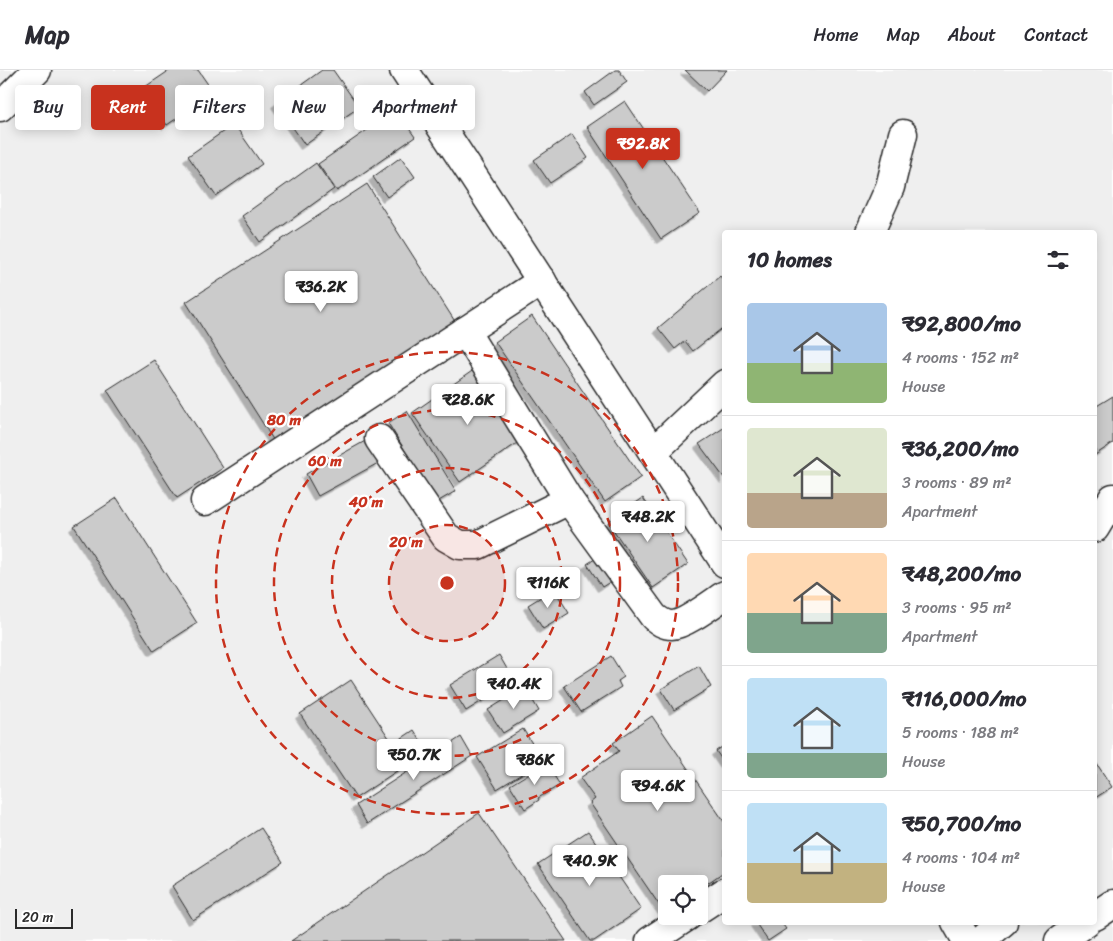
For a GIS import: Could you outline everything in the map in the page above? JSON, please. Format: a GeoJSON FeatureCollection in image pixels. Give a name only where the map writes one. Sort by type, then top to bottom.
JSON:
{"type":"FeatureCollection","features":[{"type":"Feature","properties":{"kind":"street"},"geometry":{"type":"LineString","coordinates":[[0,107],[37,70]]}},
{"type":"Feature","properties":{"kind":"street"},"geometry":{"type":"LineString","coordinates":[[404,70],[722,558]]}},
{"type":"Feature","properties":{"kind":"street"},"geometry":{"type":"LineString","coordinates":[[871,230],[890,187],[903,134]]}},
{"type":"Feature","properties":{"kind":"street"},"geometry":{"type":"LineString","coordinates":[[205,501],[542,281]]}},
{"type":"Feature","properties":{"kind":"street"},"geometry":{"type":"LineString","coordinates":[[465,331],[570,500],[654,617],[662,623],[672,625],[682,622],[722,597]]}},
{"type":"Feature","properties":{"kind":"street"},"geometry":{"type":"LineString","coordinates":[[653,452],[722,387]]}},
{"type":"Feature","properties":{"kind":"street"},"geometry":{"type":"LineString","coordinates":[[379,439],[446,537],[460,546],[478,545],[570,500]]}},
{"type":"Feature","properties":{"kind":"street"},"geometry":{"type":"LineString","coordinates":[[1097,525],[1113,498]]}},
{"type":"Feature","properties":{"kind":"street"},"geometry":{"type":"LineString","coordinates":[[708,903],[722,894]]}},
{"type":"Feature","properties":{"kind":"street"},"geometry":{"type":"LineString","coordinates":[[1097,915],[1113,904]]}},
{"type":"Feature","properties":{"kind":"street"},"geometry":{"type":"LineString","coordinates":[[650,941],[674,925]]}},
{"type":"Feature","properties":{"kind":"street"},"geometry":{"type":"LineString","coordinates":[[958,925],[967,941]]}},
{"type":"Feature","properties":{"kind":"street"},"geometry":{"type":"LineString","coordinates":[[981,941],[1000,925]]}},
{"type":"Feature","properties":{"kind":"street"},"geometry":{"type":"LineString","coordinates":[[1059,941],[1082,925]]}},
{"type":"Feature","properties":{"kind":"shaded area"},"geometry":{"type":"Polygon","coordinates":[[[0,70],[1113,70],[1113,941],[0,941],[0,70]]]}},
{"type":"Feature","properties":{"kind":"building"},"geometry":{"type":"Polygon","coordinates":[[[170,70],[198,70],[208,85],[175,85],[175,120],[167,125],[165,122],[165,85],[148,85],[170,70]]]}},
{"type":"Feature","properties":{"kind":"building"},"geometry":{"type":"Polygon","coordinates":[[[322,70],[333,70],[344,85],[301,85],[322,70]]]}},
{"type":"Feature","properties":{"kind":"building"},"geometry":{"type":"Polygon","coordinates":[[[615,70],[619,70],[627,82],[594,105],[585,92],[615,70]]]}},
{"type":"Feature","properties":{"kind":"building"},"geometry":{"type":"Polygon","coordinates":[[[685,70],[727,70],[707,91],[685,70]]]}},
{"type":"Feature","properties":{"kind":"building"},"geometry":{"type":"Polygon","coordinates":[[[344,86],[354,100],[354,111],[344,118],[344,86]]]}},
{"type":"Feature","properties":{"kind":"building"},"geometry":{"type":"Polygon","coordinates":[[[625,101],[700,213],[661,239],[587,127],[625,101]]]}},
{"type":"Feature","properties":{"kind":"building"},"geometry":{"type":"Polygon","coordinates":[[[225,130],[238,130],[262,164],[216,196],[188,156],[225,130]]]}},
{"type":"Feature","properties":{"kind":"building"},"geometry":{"type":"Polygon","coordinates":[[[295,130],[326,130],[305,145],[295,130]]]}},
{"type":"Feature","properties":{"kind":"building"},"geometry":{"type":"Polygon","coordinates":[[[367,130],[410,130],[415,137],[337,191],[318,164],[367,130]]]}},
{"type":"Feature","properties":{"kind":"building"},"geometry":{"type":"Polygon","coordinates":[[[572,134],[588,158],[550,183],[534,160],[572,134]]]}},
{"type":"Feature","properties":{"kind":"building"},"geometry":{"type":"Polygon","coordinates":[[[401,157],[415,177],[387,197],[373,177],[401,157]]]}},
{"type":"Feature","properties":{"kind":"building"},"geometry":{"type":"Polygon","coordinates":[[[316,163],[334,189],[260,242],[242,216],[316,163]]]}},
{"type":"Feature","properties":{"kind":"building"},"geometry":{"type":"Polygon","coordinates":[[[367,184],[456,323],[274,441],[186,302],[367,184]]]}},
{"type":"Feature","properties":{"kind":"building"},"geometry":{"type":"Polygon","coordinates":[[[720,276],[722,278],[722,328],[693,351],[685,341],[675,349],[658,328],[720,276]]]}},
{"type":"Feature","properties":{"kind":"building"},"geometry":{"type":"Polygon","coordinates":[[[532,316],[641,477],[605,502],[495,342],[532,316]]]}},
{"type":"Feature","properties":{"kind":"building"},"geometry":{"type":"Polygon","coordinates":[[[154,360],[223,468],[177,498],[107,390],[154,360]]]}},
{"type":"Feature","properties":{"kind":"building"},"geometry":{"type":"Polygon","coordinates":[[[475,369],[523,439],[460,482],[412,413],[475,369]]]}},
{"type":"Feature","properties":{"kind":"building"},"geometry":{"type":"Polygon","coordinates":[[[1113,396],[1113,443],[1097,454],[1097,406],[1113,396]]]}},
{"type":"Feature","properties":{"kind":"building"},"geometry":{"type":"Polygon","coordinates":[[[407,411],[456,491],[437,502],[388,423],[407,411]]]}},
{"type":"Feature","properties":{"kind":"building"},"geometry":{"type":"Polygon","coordinates":[[[722,429],[722,475],[699,444],[722,429]]]}},
{"type":"Feature","properties":{"kind":"building"},"geometry":{"type":"Polygon","coordinates":[[[367,440],[380,462],[318,496],[306,474],[367,440]]]}},
{"type":"Feature","properties":{"kind":"building"},"geometry":{"type":"Polygon","coordinates":[[[117,498],[197,623],[154,651],[74,526],[117,498]]]}},
{"type":"Feature","properties":{"kind":"building"},"geometry":{"type":"Polygon","coordinates":[[[643,498],[688,564],[653,588],[608,522],[643,498]]]}},
{"type":"Feature","properties":{"kind":"building"},"geometry":{"type":"Polygon","coordinates":[[[598,557],[613,580],[602,587],[587,564],[598,557]]]}},
{"type":"Feature","properties":{"kind":"building"},"geometry":{"type":"Polygon","coordinates":[[[554,589],[569,613],[543,629],[528,605],[554,589]]]}},
{"type":"Feature","properties":{"kind":"building"},"geometry":{"type":"Polygon","coordinates":[[[499,655],[514,681],[466,711],[450,685],[499,655]]]}},
{"type":"Feature","properties":{"kind":"building"},"geometry":{"type":"Polygon","coordinates":[[[611,656],[624,677],[618,681],[621,687],[581,712],[564,686],[611,656]]]}},
{"type":"Feature","properties":{"kind":"building"},"geometry":{"type":"Polygon","coordinates":[[[699,666],[711,687],[674,710],[661,689],[699,666]]]}},
{"type":"Feature","properties":{"kind":"building"},"geometry":{"type":"Polygon","coordinates":[[[351,680],[393,744],[414,730],[427,751],[356,798],[300,714],[351,680]]]}},
{"type":"Feature","properties":{"kind":"building"},"geometry":{"type":"Polygon","coordinates":[[[525,687],[539,711],[503,733],[488,710],[525,687]]]}},
{"type":"Feature","properties":{"kind":"building"},"geometry":{"type":"Polygon","coordinates":[[[652,716],[722,819],[722,873],[708,883],[708,875],[658,875],[658,903],[590,803],[595,799],[580,778],[619,751],[613,743],[652,716]]]}},
{"type":"Feature","properties":{"kind":"building"},"geometry":{"type":"Polygon","coordinates":[[[523,729],[543,761],[497,789],[477,757],[523,729]]]}},
{"type":"Feature","properties":{"kind":"building"},"geometry":{"type":"Polygon","coordinates":[[[461,737],[472,756],[367,824],[356,805],[461,737]]]}},
{"type":"Feature","properties":{"kind":"building"},"geometry":{"type":"Polygon","coordinates":[[[722,747],[722,760],[716,751],[722,747]]]}},
{"type":"Feature","properties":{"kind":"building"},"geometry":{"type":"Polygon","coordinates":[[[546,763],[560,785],[538,798],[539,800],[525,809],[510,785],[546,763]]]}},
{"type":"Feature","properties":{"kind":"building"},"geometry":{"type":"Polygon","coordinates":[[[1097,764],[1112,787],[1097,797],[1097,764]]]}},
{"type":"Feature","properties":{"kind":"building"},"geometry":{"type":"Polygon","coordinates":[[[479,813],[566,941],[291,941],[479,813]]]}},
{"type":"Feature","properties":{"kind":"building"},"geometry":{"type":"Polygon","coordinates":[[[261,828],[283,862],[193,920],[172,886],[261,828]]]}},
{"type":"Feature","properties":{"kind":"building"},"geometry":{"type":"Polygon","coordinates":[[[588,831],[641,909],[594,941],[590,941],[538,864],[588,831]]]}},
{"type":"Feature","properties":{"kind":"building"},"geometry":{"type":"Polygon","coordinates":[[[757,925],[783,925],[786,929],[768,941],[757,925]]]}}]}
